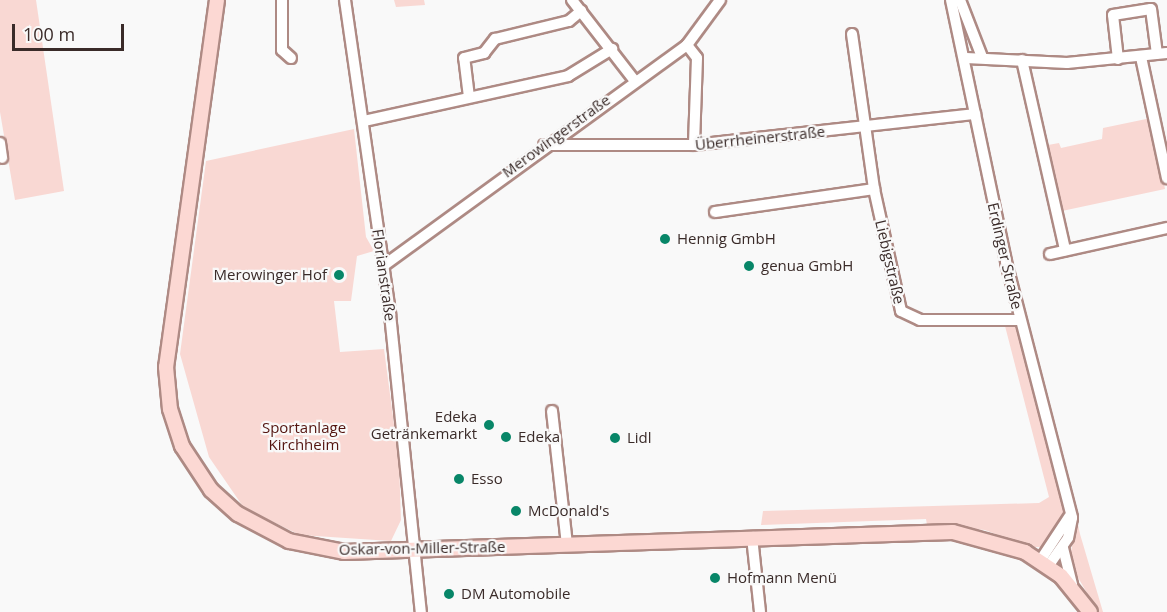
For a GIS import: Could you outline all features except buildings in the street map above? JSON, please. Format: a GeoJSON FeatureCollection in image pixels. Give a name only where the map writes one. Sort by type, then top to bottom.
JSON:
{"type":"FeatureCollection","features":[{"type":"Feature","properties":{"kind":"main road","name":"Oskar-von-Miller-Straße"},"geometry":{"type":"LineString","coordinates":[[217,0],[167,348],[175,429],[211,490],[258,528],[321,549],[416,551],[752,537],[953,532],[991,538],[1044,564],[1074,589],[1090,612]]}},
{"type":"Feature","properties":{"kind":"street"},"geometry":{"type":"LineString","coordinates":[[282,0],[282,50],[291,58]]}},
{"type":"Feature","properties":{"kind":"street","name":"Florianstraße"},"geometry":{"type":"LineString","coordinates":[[345,0],[383,266],[421,612]]}},
{"type":"Feature","properties":{"kind":"street"},"geometry":{"type":"LineString","coordinates":[[572,0],[634,80]]}},
{"type":"Feature","properties":{"kind":"street","name":"Merowingerstraße"},"geometry":{"type":"LineString","coordinates":[[383,266],[544,145],[687,45],[720,0]]}},
{"type":"Feature","properties":{"kind":"street","name":"Erdinger Straße"},"geometry":{"type":"LineString","coordinates":[[951,0],[966,58],[975,114],[1020,320],[1070,510],[1072,530],[1063,548],[1044,564]]}},
{"type":"Feature","properties":{"kind":"street"},"geometry":{"type":"LineString","coordinates":[[960,0],[982,57]]}},
{"type":"Feature","properties":{"kind":"street"},"geometry":{"type":"LineString","coordinates":[[966,58],[1118,59],[1162,54],[1151,9],[1113,15],[1118,59]]}},
{"type":"Feature","properties":{"kind":"street"},"geometry":{"type":"LineString","coordinates":[[469,97],[464,58],[484,53],[495,39],[553,27],[581,11]]}},
{"type":"Feature","properties":{"kind":"street","name":"Liebigstraße"},"geometry":{"type":"LineString","coordinates":[[852,34],[874,189],[901,311],[920,320],[1020,320]]}},
{"type":"Feature","properties":{"kind":"street"},"geometry":{"type":"LineString","coordinates":[[687,45],[697,58],[694,145]]}},
{"type":"Feature","properties":{"kind":"street"},"geometry":{"type":"LineString","coordinates":[[364,122],[568,76],[612,49]]}},
{"type":"Feature","properties":{"kind":"street"},"geometry":{"type":"LineString","coordinates":[[1141,57],[1167,178]]}},
{"type":"Feature","properties":{"kind":"street"},"geometry":{"type":"LineString","coordinates":[[1022,60],[1065,250]]}},
{"type":"Feature","properties":{"kind":"street","name":"Überrheinerstraße"},"geometry":{"type":"LineString","coordinates":[[544,145],[694,145],[975,114]]}},
{"type":"Feature","properties":{"kind":"street"},"geometry":{"type":"LineString","coordinates":[[0,143],[3,158]]}},
{"type":"Feature","properties":{"kind":"street"},"geometry":{"type":"LineString","coordinates":[[715,212],[874,189]]}},
{"type":"Feature","properties":{"kind":"street"},"geometry":{"type":"LineString","coordinates":[[1050,254],[1167,228]]}},
{"type":"Feature","properties":{"kind":"street"},"geometry":{"type":"LineString","coordinates":[[552,411],[567,544]]}},
{"type":"Feature","properties":{"kind":"street"},"geometry":{"type":"LineString","coordinates":[[1044,564],[1060,535],[1070,510]]}},
{"type":"Feature","properties":{"kind":"street"},"geometry":{"type":"LineString","coordinates":[[752,537],[760,612]]}},
{"type":"Feature","properties":{"kind":"street"},"geometry":{"type":"LineString","coordinates":[[1063,548],[1074,589]]}},
{"type":"Feature","properties":{"kind":"green space"},"geometry":{"type":"Polygon","coordinates":[[[0,0],[36,0],[64,191],[15,200],[0,112],[0,0]]]}},
{"type":"Feature","properties":{"kind":"green space"},"geometry":{"type":"Polygon","coordinates":[[[394,0],[424,0],[425,5],[396,7],[394,0]]]}},
{"type":"Feature","properties":{"kind":"green space"},"geometry":{"type":"Polygon","coordinates":[[[1151,118],[1165,189],[1062,211],[1048,145],[1059,143],[1061,148],[1102,139],[1103,128],[1151,118]]]}},
{"type":"Feature","properties":{"kind":"green space","name":"Sportanlage Kirchheim"},"geometry":{"type":"Polygon","coordinates":[[[354,129],[366,237],[374,251],[357,256],[351,301],[334,301],[340,352],[384,349],[399,462],[401,520],[391,541],[300,535],[244,508],[209,457],[180,354],[206,161],[354,129]]]}},
{"type":"Feature","properties":{"kind":"green space"},"geometry":{"type":"Polygon","coordinates":[[[1005,326],[1018,326],[1067,512],[1045,547],[1029,547],[985,530],[927,525],[926,519],[761,525],[763,511],[1039,503],[1049,497],[1005,326]]]}},
{"type":"Feature","properties":{"kind":"green space"},"geometry":{"type":"Polygon","coordinates":[[[1077,520],[1103,612],[1098,612],[1069,562],[1077,520]]]}},
{"type":"Feature","properties":{"kind":"place","name":"Hennig GmbH"},"geometry":{"type":"Point","coordinates":[665,239]}},
{"type":"Feature","properties":{"kind":"place","name":"genua GmbH"},"geometry":{"type":"Point","coordinates":[749,266]}},
{"type":"Feature","properties":{"kind":"place","name":"Merowinger Hof"},"geometry":{"type":"Point","coordinates":[339,275]}},
{"type":"Feature","properties":{"kind":"place","name":"Edeka Getränkemarkt"},"geometry":{"type":"Point","coordinates":[489,425]}},
{"type":"Feature","properties":{"kind":"place","name":"Edeka"},"geometry":{"type":"Point","coordinates":[506,437]}},
{"type":"Feature","properties":{"kind":"place","name":"Lidl"},"geometry":{"type":"Point","coordinates":[615,438]}},
{"type":"Feature","properties":{"kind":"place","name":"Esso"},"geometry":{"type":"Point","coordinates":[459,479]}},
{"type":"Feature","properties":{"kind":"place","name":"McDonald's"},"geometry":{"type":"Point","coordinates":[516,511]}},
{"type":"Feature","properties":{"kind":"place","name":"Hofmann Menü"},"geometry":{"type":"Point","coordinates":[715,578]}},
{"type":"Feature","properties":{"kind":"place","name":"DM Automobile"},"geometry":{"type":"Point","coordinates":[449,594]}}]}
